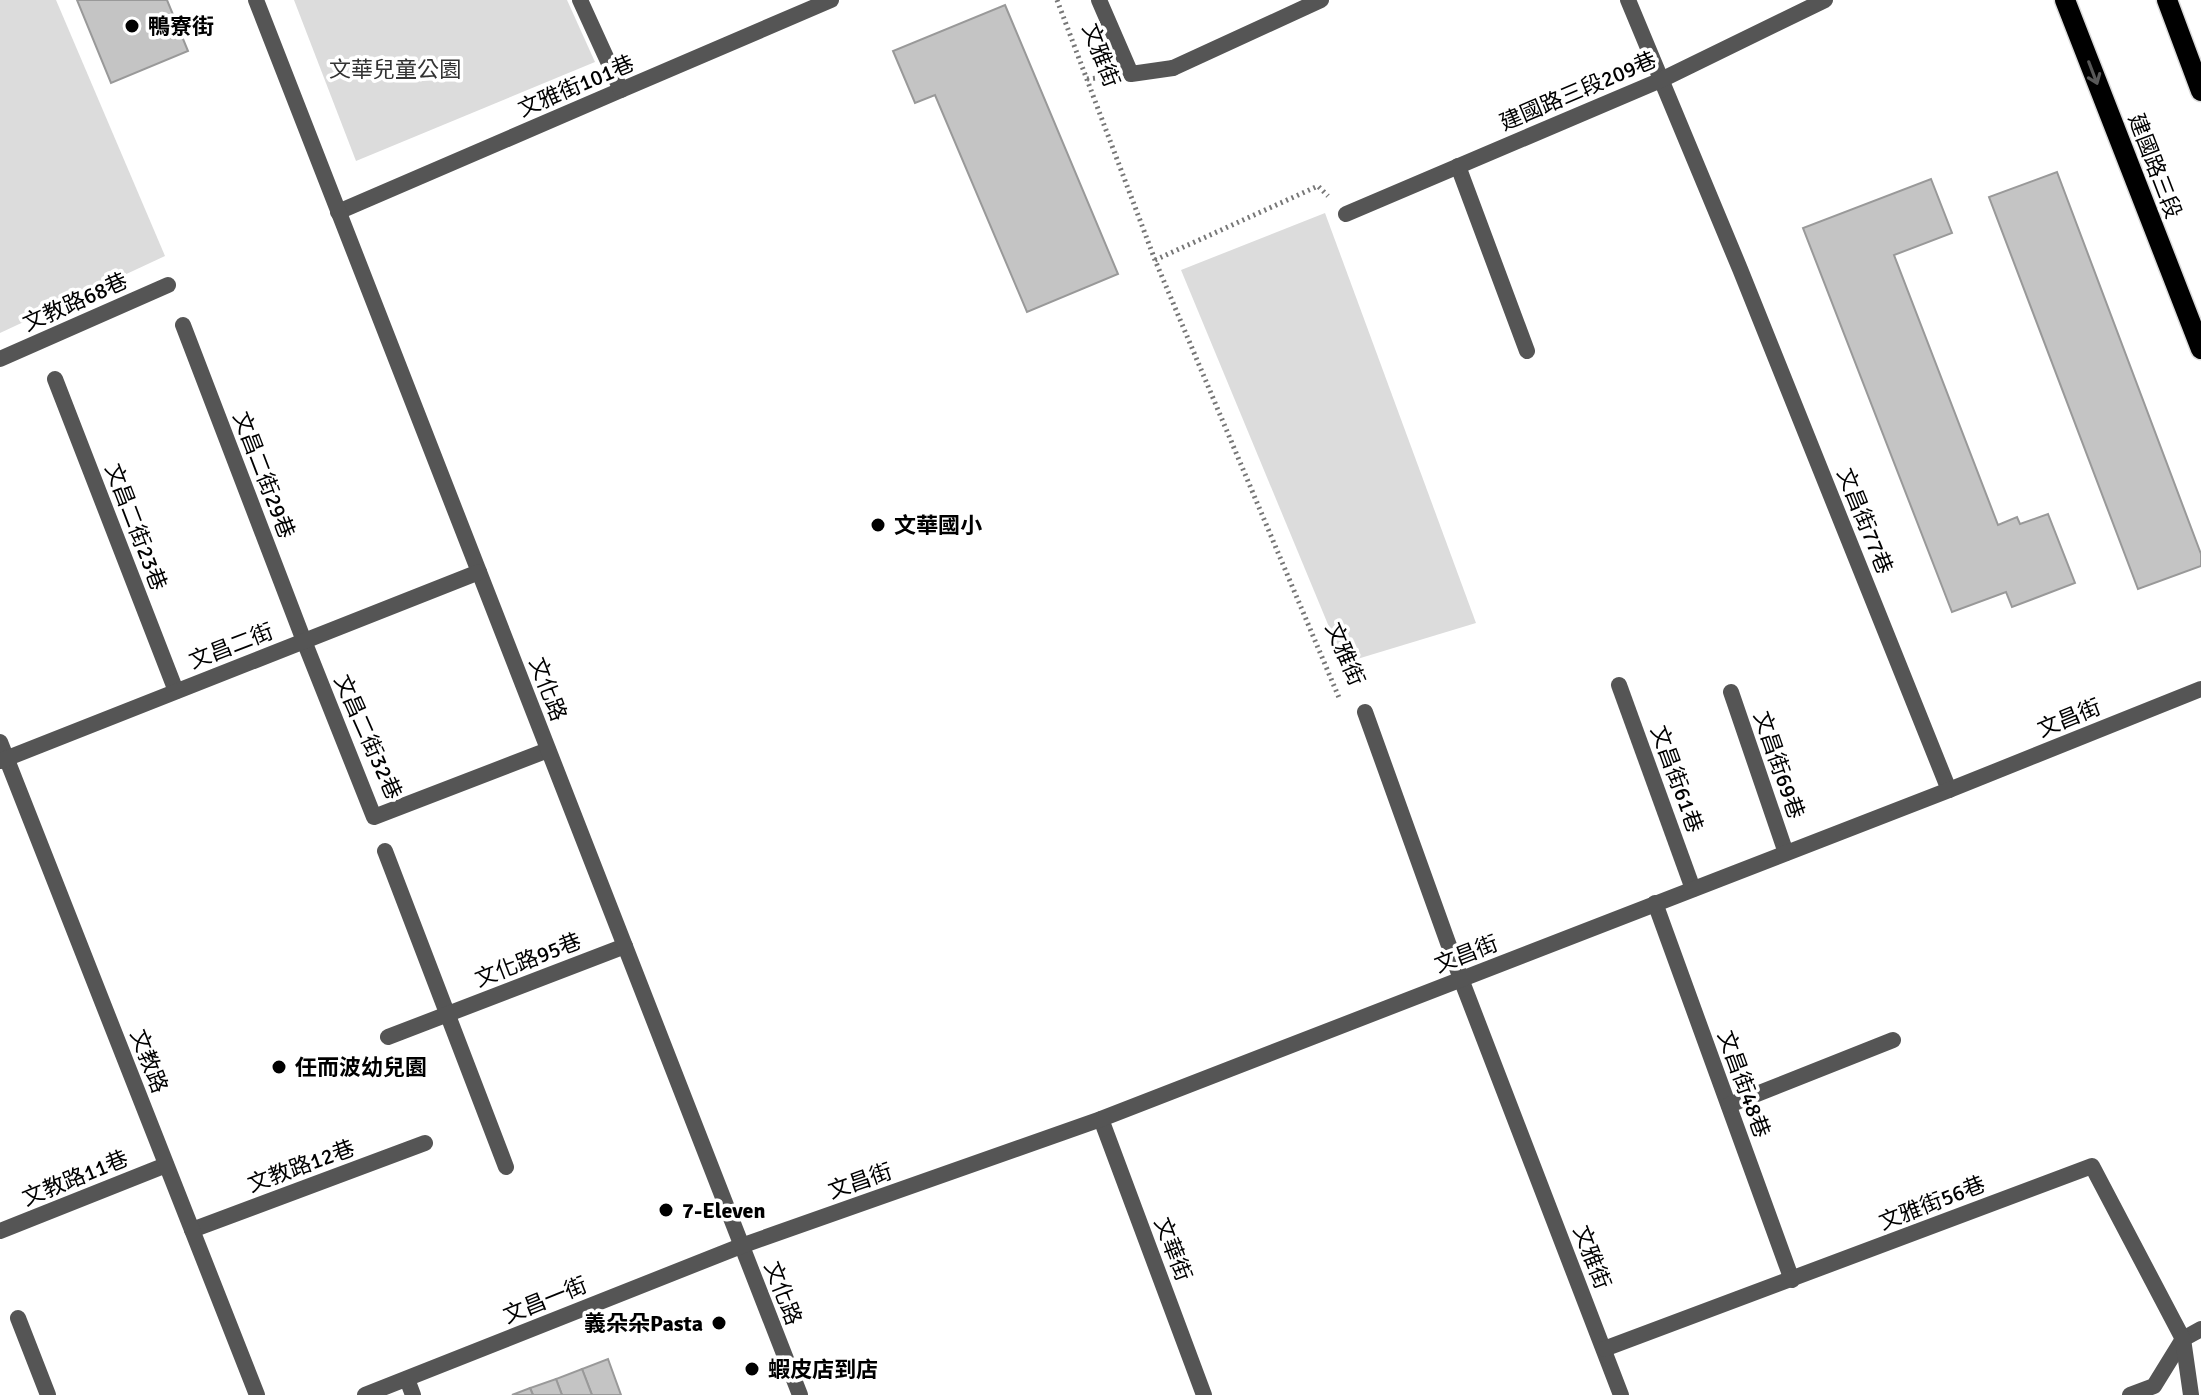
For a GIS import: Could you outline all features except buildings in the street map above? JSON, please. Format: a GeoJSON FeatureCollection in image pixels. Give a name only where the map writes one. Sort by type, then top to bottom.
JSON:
{"type":"FeatureCollection","features":[{"type":"Feature","properties":{"kind":"main road","name":"建國路三段"},"geometry":{"type":"LineString","coordinates":[[2065,0],[2201,349]]}},
{"type":"Feature","properties":{"kind":"main road"},"geometry":{"type":"LineString","coordinates":[[2167,0],[2201,91]]}},
{"type":"Feature","properties":{"kind":"street","name":"文化路"},"geometry":{"type":"LineString","coordinates":[[256,0],[800,1395]]}},
{"type":"Feature","properties":{"kind":"street"},"geometry":{"type":"LineString","coordinates":[[580,0],[621,90]]}},
{"type":"Feature","properties":{"kind":"street","name":"文雅街101巷"},"geometry":{"type":"LineString","coordinates":[[338,212],[831,0]]}},
{"type":"Feature","properties":{"kind":"street"},"geometry":{"type":"LineString","coordinates":[[1099,0],[1131,74],[1173,68],[1321,0]]}},
{"type":"Feature","properties":{"kind":"street","name":"文昌街77巷"},"geometry":{"type":"LineString","coordinates":[[1628,0],[1740,269],[1949,790]]}},
{"type":"Feature","properties":{"kind":"street","name":"建國路三段209巷"},"geometry":{"type":"LineString","coordinates":[[1346,214],[1661,80],[1825,0]]}},
{"type":"Feature","properties":{"kind":"street"},"geometry":{"type":"LineString","coordinates":[[1458,166],[1527,351]]}},
{"type":"Feature","properties":{"kind":"street","name":"文教路68巷"},"geometry":{"type":"LineString","coordinates":[[0,359],[168,285]]}},
{"type":"Feature","properties":{"kind":"street","name":"文昌二街29巷"},"geometry":{"type":"LineString","coordinates":[[183,325],[304,641]]}},
{"type":"Feature","properties":{"kind":"street","name":"文昌二街23巷"},"geometry":{"type":"LineString","coordinates":[[55,379],[176,691]]}},
{"type":"Feature","properties":{"kind":"street","name":"文昌二街"},"geometry":{"type":"LineString","coordinates":[[2,754],[176,691],[479,572]]}},
{"type":"Feature","properties":{"kind":"street","name":"文昌二街32巷"},"geometry":{"type":"LineString","coordinates":[[304,641],[374,817],[548,750]]}},
{"type":"Feature","properties":{"kind":"street","name":"文昌街61巷"},"geometry":{"type":"LineString","coordinates":[[1619,685],[1693,889]]}},
{"type":"Feature","properties":{"kind":"street","name":"文昌街"},"geometry":{"type":"LineString","coordinates":[[741,1246],[1101,1119],[2201,689]]}},
{"type":"Feature","properties":{"kind":"street","name":"文昌街69巷"},"geometry":{"type":"LineString","coordinates":[[1731,692],[1786,853]]}},
{"type":"Feature","properties":{"kind":"street","name":"文雅街"},"geometry":{"type":"LineString","coordinates":[[1365,712],[1461,979],[1604,1349],[1618,1394]]}},
{"type":"Feature","properties":{"kind":"street","name":"文教路"},"geometry":{"type":"LineString","coordinates":[[2,754],[257,1395]]}},
{"type":"Feature","properties":{"kind":"street"},"geometry":{"type":"LineString","coordinates":[[385,851],[506,1167]]}},
{"type":"Feature","properties":{"kind":"street","name":"文昌街48巷"},"geometry":{"type":"LineString","coordinates":[[1655,903],[1792,1280]]}},
{"type":"Feature","properties":{"kind":"street","name":"文化路95巷"},"geometry":{"type":"LineString","coordinates":[[388,1037],[625,946]]}},
{"type":"Feature","properties":{"kind":"street"},"geometry":{"type":"LineString","coordinates":[[1729,1105],[1893,1040]]}},
{"type":"Feature","properties":{"kind":"street","name":"文華街"},"geometry":{"type":"LineString","coordinates":[[1101,1119],[1204,1395]]}},
{"type":"Feature","properties":{"kind":"street","name":"文教路12巷"},"geometry":{"type":"LineString","coordinates":[[192,1230],[425,1143]]}},
{"type":"Feature","properties":{"kind":"street","name":"文教路11巷"},"geometry":{"type":"LineString","coordinates":[[0,1231],[166,1165]]}},
{"type":"Feature","properties":{"kind":"street","name":"文雅街56巷"},"geometry":{"type":"LineString","coordinates":[[1604,1349],[2092,1166],[2183,1339]]}},
{"type":"Feature","properties":{"kind":"street","name":"文昌一街"},"geometry":{"type":"LineString","coordinates":[[365,1395],[741,1246]]}},
{"type":"Feature","properties":{"kind":"street"},"geometry":{"type":"LineString","coordinates":[[18,1318],[48,1395]]}},
{"type":"Feature","properties":{"kind":"street"},"geometry":{"type":"LineString","coordinates":[[2130,1395],[2154,1386],[2183,1339],[2201,1329]]}},
{"type":"Feature","properties":{"kind":"street"},"geometry":{"type":"LineString","coordinates":[[2183,1339],[2191,1395]]}},
{"type":"Feature","properties":{"kind":"street"},"geometry":{"type":"LineString","coordinates":[[407,1379],[413,1395]]}},
{"type":"Feature","properties":{"kind":"path","name":"文雅街"},"geometry":{"type":"LineString","coordinates":[[1057,0],[1155,260],[1349,720],[1365,712]]}},
{"type":"Feature","properties":{"kind":"path"},"geometry":{"type":"LineString","coordinates":[[1155,260],[1318,186],[1346,214]]}},
{"type":"Feature","properties":{"kind":"green space"},"geometry":{"type":"Polygon","coordinates":[[[0,0],[56,0],[165,256],[0,333],[0,0]]]}},
{"type":"Feature","properties":{"kind":"green space","name":"文華兒童公園"},"geometry":{"type":"Polygon","coordinates":[[[294,0],[567,0],[595,62],[356,161],[294,0]]]}},
{"type":"Feature","properties":{"kind":"green space"},"geometry":{"type":"Polygon","coordinates":[[[1325,213],[1476,623],[1344,663],[1181,270],[1325,213]]]}},
{"type":"Feature","properties":{"kind":"place","name":"鴨寮街"},"geometry":{"type":"Point","coordinates":[132,26]}},
{"type":"Feature","properties":{"kind":"place","name":"文華國小"},"geometry":{"type":"Point","coordinates":[878,525]}},
{"type":"Feature","properties":{"kind":"place","name":"任而波幼兒園"},"geometry":{"type":"Point","coordinates":[279,1067]}},
{"type":"Feature","properties":{"kind":"place","name":"7-Eleven"},"geometry":{"type":"Point","coordinates":[666,1210]}},
{"type":"Feature","properties":{"kind":"place","name":"義朵朵Pasta"},"geometry":{"type":"Point","coordinates":[719,1323]}},
{"type":"Feature","properties":{"kind":"place","name":"蝦皮店到店"},"geometry":{"type":"Point","coordinates":[752,1369]}}]}
